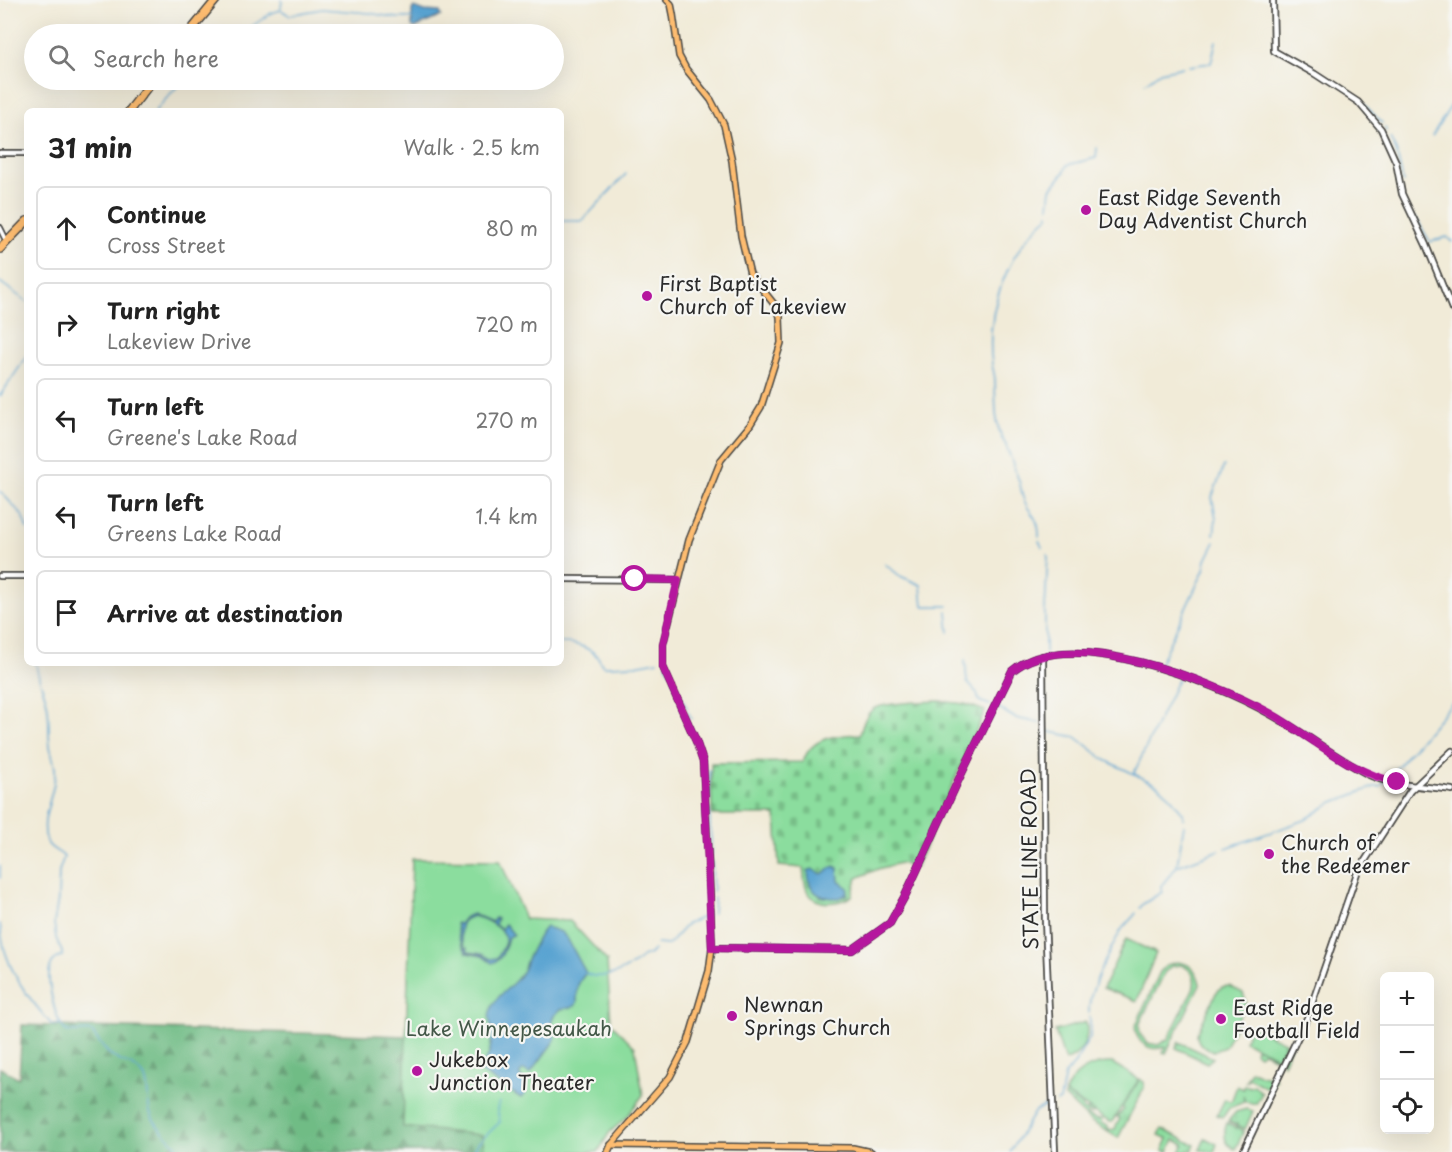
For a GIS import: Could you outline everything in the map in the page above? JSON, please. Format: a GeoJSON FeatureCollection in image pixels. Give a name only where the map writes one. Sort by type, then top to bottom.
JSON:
{"type":"FeatureCollection","features":[{"type":"Feature","properties":{"kind":"highway"},"geometry":{"type":"LineString","coordinates":[[196,24],[216,0]]}},
{"type":"Feature","properties":{"kind":"highway"},"geometry":{"type":"LineString","coordinates":[[131,108],[145,90]]}},
{"type":"Feature","properties":{"kind":"highway"},"geometry":{"type":"LineString","coordinates":[[0,249],[24,224]]}},
{"type":"Feature","properties":{"kind":"main road"},"geometry":{"type":"LineString","coordinates":[[608,1152],[611,1145],[670,1077],[688,1042],[709,971],[712,948],[703,762],[663,667],[663,644],[689,540],[722,460],[750,425],[760,407],[781,343],[778,309],[750,274],[741,236],[732,161],[724,125],[711,100],[682,62],[673,14],[667,0]]}},
{"type":"Feature","properties":{"kind":"main road"},"geometry":{"type":"LineString","coordinates":[[611,1145],[717,1148],[800,1146],[853,1148],[871,1152]]}},
{"type":"Feature","properties":{"kind":"street"},"geometry":{"type":"LineString","coordinates":[[1273,0],[1274,51],[1358,102],[1385,135],[1396,162],[1402,194],[1452,309]]}},
{"type":"Feature","properties":{"kind":"street"},"geometry":{"type":"LineString","coordinates":[[3,153],[24,153]]}},
{"type":"Feature","properties":{"kind":"street"},"geometry":{"type":"LineString","coordinates":[[0,228],[7,242]]}},
{"type":"Feature","properties":{"kind":"street"},"geometry":{"type":"LineString","coordinates":[[0,576],[24,576]]}},
{"type":"Feature","properties":{"kind":"street"},"geometry":{"type":"LineString","coordinates":[[564,579],[678,580]]}},
{"type":"Feature","properties":{"kind":"street"},"geometry":{"type":"LineString","coordinates":[[712,948],[852,950],[890,923],[996,699],[1012,671],[1019,665],[1043,656],[1075,652],[1101,654],[1135,661],[1183,676],[1243,699],[1270,713],[1367,774],[1393,782],[1452,790]]}},
{"type":"Feature","properties":{"kind":"street","name":"STATE LINE ROAD"},"geometry":{"type":"LineString","coordinates":[[1043,656],[1045,920],[1055,1152]]}},
{"type":"Feature","properties":{"kind":"street"},"geometry":{"type":"LineString","coordinates":[[1243,1152],[1307,1018],[1357,873],[1416,784],[1452,751]]}},
{"type":"Feature","properties":{"kind":"green space"},"geometry":{"type":"Polygon","coordinates":[[[939,701],[965,704],[985,711],[916,867],[900,863],[878,869],[857,878],[852,896],[841,901],[823,902],[812,897],[807,890],[803,868],[779,866],[776,815],[712,815],[711,763],[803,762],[807,753],[818,742],[834,736],[860,734],[866,717],[873,709],[895,704],[939,701]]]}},
{"type":"Feature","properties":{"kind":"green space","name":"Lake Winnepesaukah"},"geometry":{"type":"Polygon","coordinates":[[[412,859],[500,860],[525,919],[570,921],[607,961],[611,1023],[635,1047],[643,1095],[627,1117],[609,1133],[598,1152],[485,1152],[482,1135],[403,1127],[412,859]]]}},
{"type":"Feature","properties":{"kind":"green space"},"geometry":{"type":"Polygon","coordinates":[[[1126,939],[1156,953],[1137,1001],[1103,988],[1126,939]]]}},
{"type":"Feature","properties":{"kind":"green space"},"geometry":{"type":"Polygon","coordinates":[[[1177,962],[1190,966],[1200,984],[1166,1053],[1163,1052],[1165,1047],[1149,1047],[1141,1042],[1135,1027],[1160,972],[1167,965],[1177,962]],[[1172,966],[1165,972],[1139,1025],[1140,1034],[1147,1043],[1158,1045],[1168,1039],[1193,989],[1194,978],[1191,971],[1185,967],[1172,966]]]}},
{"type":"Feature","properties":{"kind":"green space","name":"East Ridge Football Field"},"geometry":{"type":"Polygon","coordinates":[[[1229,986],[1243,993],[1246,1002],[1225,1047],[1214,1051],[1200,1044],[1197,1034],[1216,993],[1222,987],[1229,986]]]}},
{"type":"Feature","properties":{"kind":"green space"},"geometry":{"type":"Polygon","coordinates":[[[1086,1022],[1087,1035],[1083,1046],[1065,1061],[1055,1031],[1086,1022]]]}},
{"type":"Feature","properties":{"kind":"green space"},"geometry":{"type":"Polygon","coordinates":[[[22,1025],[406,1036],[403,1127],[482,1135],[485,1152],[0,1152],[0,1068],[19,1078],[22,1025]]]}},
{"type":"Feature","properties":{"kind":"green space"},"geometry":{"type":"Polygon","coordinates":[[[1251,1026],[1285,1042],[1278,1057],[1244,1041],[1251,1026]]]}},
{"type":"Feature","properties":{"kind":"green space"},"geometry":{"type":"Polygon","coordinates":[[[1179,1042],[1213,1058],[1207,1063],[1176,1048],[1179,1042]]]}},
{"type":"Feature","properties":{"kind":"green space"},"geometry":{"type":"Polygon","coordinates":[[[1285,1043],[1291,1045],[1283,1064],[1281,1060],[1263,1052],[1259,1055],[1255,1052],[1256,1047],[1278,1057],[1285,1043]]]}},
{"type":"Feature","properties":{"kind":"green space"},"geometry":{"type":"Polygon","coordinates":[[[1112,1063],[1139,1079],[1112,1122],[1109,1122],[1065,1093],[1072,1080],[1083,1070],[1097,1064],[1112,1063]]]}},
{"type":"Feature","properties":{"kind":"green space"},"geometry":{"type":"Polygon","coordinates":[[[1251,1070],[1276,1078],[1270,1090],[1249,1078],[1245,1082],[1251,1070]]]}},
{"type":"Feature","properties":{"kind":"green space"},"geometry":{"type":"Polygon","coordinates":[[[1140,1079],[1144,1082],[1144,1088],[1118,1138],[1090,1121],[1065,1097],[1065,1093],[1083,1107],[1083,1110],[1088,1109],[1094,1112],[1092,1114],[1088,1112],[1087,1115],[1097,1120],[1102,1119],[1101,1123],[1108,1127],[1108,1130],[1115,1129],[1120,1118],[1117,1117],[1124,1109],[1122,1107],[1140,1079]]]}},
{"type":"Feature","properties":{"kind":"green space"},"geometry":{"type":"Polygon","coordinates":[[[1244,1085],[1250,1087],[1254,1085],[1262,1093],[1256,1104],[1245,1102],[1243,1095],[1244,1102],[1229,1108],[1223,1117],[1217,1115],[1225,1099],[1231,1102],[1237,1086],[1243,1089],[1244,1085]]]}},
{"type":"Feature","properties":{"kind":"green space"},"geometry":{"type":"Polygon","coordinates":[[[1246,1109],[1253,1111],[1245,1129],[1237,1126],[1237,1123],[1236,1125],[1228,1121],[1236,1112],[1246,1109]]]}},
{"type":"Feature","properties":{"kind":"green space"},"geometry":{"type":"Polygon","coordinates":[[[1227,1123],[1235,1129],[1236,1127],[1244,1131],[1235,1149],[1225,1138],[1227,1123]]]}},
{"type":"Feature","properties":{"kind":"green space"},"geometry":{"type":"Polygon","coordinates":[[[1162,1129],[1195,1145],[1192,1151],[1180,1152],[1184,1144],[1174,1140],[1168,1152],[1163,1150],[1168,1139],[1159,1135],[1162,1129]]]}},
{"type":"Feature","properties":{"kind":"green space"},"geometry":{"type":"Polygon","coordinates":[[[1205,1138],[1217,1144],[1214,1152],[1200,1150],[1205,1138]]]}},
{"type":"Feature","properties":{"kind":"water"},"geometry":{"type":"Polygon","coordinates":[[[414,7],[425,11],[440,12],[441,16],[424,24],[412,24],[414,7]]]}},
{"type":"Feature","properties":{"kind":"water"},"geometry":{"type":"Polygon","coordinates":[[[834,866],[838,868],[839,881],[848,888],[847,894],[840,898],[821,896],[810,885],[808,871],[812,869],[822,874],[834,866]]]}},
{"type":"Feature","properties":{"kind":"water"},"geometry":{"type":"Polygon","coordinates":[[[473,914],[492,922],[495,918],[497,919],[495,925],[501,929],[505,924],[514,935],[508,937],[499,959],[492,963],[482,956],[467,953],[459,939],[456,923],[459,924],[465,917],[473,914]],[[473,916],[464,920],[461,927],[460,934],[465,948],[468,952],[482,954],[490,959],[497,958],[505,944],[501,931],[487,921],[473,916]]]}},
{"type":"Feature","properties":{"kind":"water","name":"Lake Winnepesaukah"},"geometry":{"type":"Polygon","coordinates":[[[546,927],[561,932],[567,938],[586,973],[579,984],[577,1004],[561,1009],[554,1016],[550,1026],[555,1033],[555,1040],[530,1074],[524,1070],[520,1073],[520,1077],[527,1081],[525,1094],[521,1098],[481,1072],[481,1064],[488,1056],[490,1048],[492,1032],[489,1015],[492,1006],[518,978],[546,927]]]}},
{"type":"Feature","properties":{"kind":"waterway"},"geometry":{"type":"LineString","coordinates":[[281,8],[282,0]]}},
{"type":"Feature","properties":{"kind":"waterway"},"geometry":{"type":"LineString","coordinates":[[281,10],[289,15],[322,9],[412,18]]}},
{"type":"Feature","properties":{"kind":"waterway"},"geometry":{"type":"LineString","coordinates":[[255,24],[271,13],[281,10]]}},
{"type":"Feature","properties":{"kind":"waterway"},"geometry":{"type":"LineString","coordinates":[[1189,66],[1211,63],[1216,41]]}},
{"type":"Feature","properties":{"kind":"waterway"},"geometry":{"type":"LineString","coordinates":[[1145,83],[1160,72],[1183,67]]}},
{"type":"Feature","properties":{"kind":"waterway"},"geometry":{"type":"LineString","coordinates":[[158,108],[174,90]]}},
{"type":"Feature","properties":{"kind":"waterway"},"geometry":{"type":"LineString","coordinates":[[1363,103],[1382,123]]}},
{"type":"Feature","properties":{"kind":"waterway"},"geometry":{"type":"LineString","coordinates":[[1432,136],[1452,104]]}},
{"type":"Feature","properties":{"kind":"waterway"},"geometry":{"type":"LineString","coordinates":[[1390,138],[1396,150],[1403,182]]}},
{"type":"Feature","properties":{"kind":"waterway"},"geometry":{"type":"LineString","coordinates":[[1049,207],[1051,189],[1067,165],[1096,158],[1097,148]]}},
{"type":"Feature","properties":{"kind":"waterway"},"geometry":{"type":"LineString","coordinates":[[564,221],[582,221],[626,174]]}},
{"type":"Feature","properties":{"kind":"waterway"},"geometry":{"type":"LineString","coordinates":[[1039,537],[1038,524],[1026,505],[999,429],[991,344],[992,323],[1002,283],[1021,246],[1049,216],[1049,213]]}},
{"type":"Feature","properties":{"kind":"waterway"},"geometry":{"type":"LineString","coordinates":[[1415,217],[1430,242],[1447,237],[1452,242]]}},
{"type":"Feature","properties":{"kind":"waterway"},"geometry":{"type":"LineString","coordinates":[[0,282],[24,300]]}},
{"type":"Feature","properties":{"kind":"waterway"},"geometry":{"type":"LineString","coordinates":[[0,396],[24,360]]}},
{"type":"Feature","properties":{"kind":"waterway"},"geometry":{"type":"LineString","coordinates":[[1214,535],[1216,518],[1212,497],[1224,466]]}},
{"type":"Feature","properties":{"kind":"waterway"},"geometry":{"type":"LineString","coordinates":[[0,491],[22,515],[24,521]]}},
{"type":"Feature","properties":{"kind":"waterway"},"geometry":{"type":"LineString","coordinates":[[1039,541],[1042,547]]}},
{"type":"Feature","properties":{"kind":"waterway"},"geometry":{"type":"LineString","coordinates":[[1159,665],[1215,542]]}},
{"type":"Feature","properties":{"kind":"waterway"},"geometry":{"type":"LineString","coordinates":[[1045,652],[1048,555]]}},
{"type":"Feature","properties":{"kind":"waterway"},"geometry":{"type":"LineString","coordinates":[[885,564],[900,576],[921,585],[923,606],[948,606]]}},
{"type":"Feature","properties":{"kind":"waterway"},"geometry":{"type":"LineString","coordinates":[[947,611],[949,632]]}},
{"type":"Feature","properties":{"kind":"waterway"},"geometry":{"type":"LineString","coordinates":[[564,643],[586,648],[596,655],[602,665],[606,666],[635,665],[657,661]]}},
{"type":"Feature","properties":{"kind":"waterway"},"geometry":{"type":"LineString","coordinates":[[965,660],[967,682],[977,693],[979,701],[990,705]]}},
{"type":"Feature","properties":{"kind":"waterway"},"geometry":{"type":"LineString","coordinates":[[666,664],[670,672]]}},
{"type":"Feature","properties":{"kind":"waterway"},"geometry":{"type":"LineString","coordinates":[[37,666],[47,703],[50,746],[55,769],[46,814],[45,833],[48,845],[64,857],[59,871],[54,923],[62,956],[53,961],[49,971],[54,1008],[66,1031],[92,1032],[110,1055],[141,1072],[146,1079],[149,1108],[153,1118],[160,1129],[182,1152]]}},
{"type":"Feature","properties":{"kind":"waterway"},"geometry":{"type":"LineString","coordinates":[[672,678],[687,708]]}},
{"type":"Feature","properties":{"kind":"waterway"},"geometry":{"type":"LineString","coordinates":[[1134,773],[1178,679]]}},
{"type":"Feature","properties":{"kind":"waterway"},"geometry":{"type":"LineString","coordinates":[[1226,848],[1305,820],[1331,803],[1377,786],[1380,787],[1452,703]]}},
{"type":"Feature","properties":{"kind":"waterway"},"geometry":{"type":"LineString","coordinates":[[997,707],[1015,718],[1040,723]]}},
{"type":"Feature","properties":{"kind":"waterway"},"geometry":{"type":"LineString","coordinates":[[688,712],[692,719]]}},
{"type":"Feature","properties":{"kind":"waterway"},"geometry":{"type":"LineString","coordinates":[[1046,731],[1076,737],[1105,760],[1157,785],[1183,813],[1184,819]]}},
{"type":"Feature","properties":{"kind":"waterway"},"geometry":{"type":"LineString","coordinates":[[709,770],[709,801]]}},
{"type":"Feature","properties":{"kind":"waterway"},"geometry":{"type":"LineString","coordinates":[[709,808],[712,856]]}},
{"type":"Feature","properties":{"kind":"waterway"},"geometry":{"type":"LineString","coordinates":[[1177,865],[1184,825]]}},
{"type":"Feature","properties":{"kind":"waterway"},"geometry":{"type":"LineString","coordinates":[[1140,908],[1162,892],[1161,886],[1177,866],[1220,850]]}},
{"type":"Feature","properties":{"kind":"waterway"},"geometry":{"type":"LineString","coordinates":[[712,862],[713,893]]}},
{"type":"Feature","properties":{"kind":"waterway"},"geometry":{"type":"LineString","coordinates":[[0,866],[0,878]]}},
{"type":"Feature","properties":{"kind":"waterway"},"geometry":{"type":"LineString","coordinates":[[713,913],[714,898]]}},
{"type":"Feature","properties":{"kind":"waterway"},"geometry":{"type":"LineString","coordinates":[[1089,1013],[1095,983],[1105,960],[1122,929],[1136,913]]}},
{"type":"Feature","properties":{"kind":"waterway"},"geometry":{"type":"LineString","coordinates":[[656,944],[668,945],[687,924],[708,915]]}},
{"type":"Feature","properties":{"kind":"waterway"},"geometry":{"type":"LineString","coordinates":[[0,924],[6,953],[17,979],[52,1025],[61,1024]]}},
{"type":"Feature","properties":{"kind":"waterway"},"geometry":{"type":"LineString","coordinates":[[585,973],[593,976],[617,973],[654,950]]}},
{"type":"Feature","properties":{"kind":"waterway"},"geometry":{"type":"LineString","coordinates":[[1057,1102],[1060,1101],[1065,1074],[1073,1066],[1090,1037],[1090,1017]]}},
{"type":"Feature","properties":{"kind":"waterway"},"geometry":{"type":"LineString","coordinates":[[473,1152],[478,1143],[500,1122],[497,1109],[499,1102]]}},
{"type":"Feature","properties":{"kind":"waterway"},"geometry":{"type":"LineString","coordinates":[[1010,1152],[1035,1111],[1050,1104]]}},
{"type":"Feature","properties":{"kind":"place","name":"East Ridge Seventh Day Adventist Church"},"geometry":{"type":"Point","coordinates":[1086,210]}},
{"type":"Feature","properties":{"kind":"place","name":"First Baptist Church of Lakeview"},"geometry":{"type":"Point","coordinates":[647,296]}},
{"type":"Feature","properties":{"kind":"place","name":"Church of the Redeemer"},"geometry":{"type":"Point","coordinates":[1269,854]}},
{"type":"Feature","properties":{"kind":"place","name":"Newnan Springs Church"},"geometry":{"type":"Point","coordinates":[732,1016]}},
{"type":"Feature","properties":{"kind":"place","name":"East Ridge Football Field"},"geometry":{"type":"Point","coordinates":[1221,1019]}},
{"type":"Feature","properties":{"kind":"place","name":"Jukebox Junction Theater"},"geometry":{"type":"Point","coordinates":[417,1071]}},
{"type":"Feature","properties":{"kind":"route"},"geometry":{"type":"LineString","coordinates":[[635,579],[678,580],[663,644],[663,667],[703,762],[712,948],[852,950],[890,923],[906,894],[996,699],[1012,671],[1019,665],[1043,656],[1075,652],[1101,654],[1135,661],[1234,694],[1270,713],[1367,774],[1397,782]]}}]}
